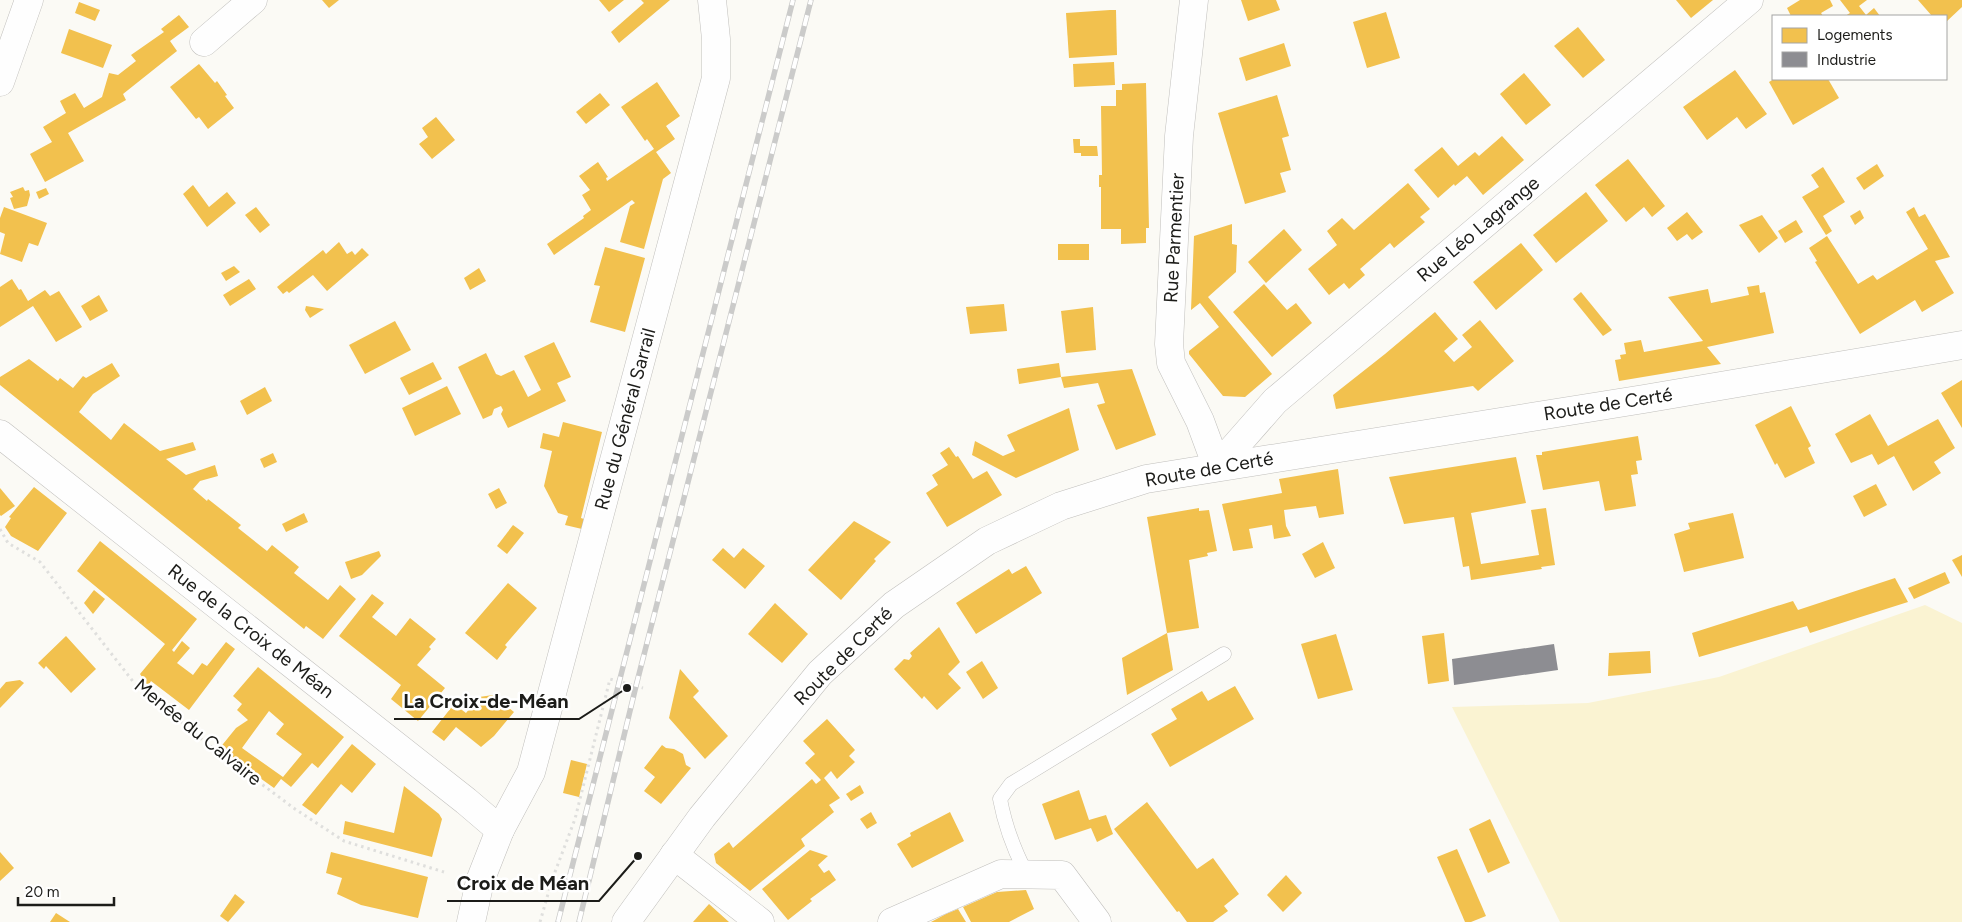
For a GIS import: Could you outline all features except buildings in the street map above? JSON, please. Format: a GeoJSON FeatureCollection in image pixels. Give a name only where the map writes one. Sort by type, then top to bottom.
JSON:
{"type":"FeatureCollection","features":[{"type":"Feature","properties":{"kind":"street"},"geometry":{"type":"LineString","coordinates":[[0,82],[29,0]]}},
{"type":"Feature","properties":{"kind":"street"},"geometry":{"type":"LineString","coordinates":[[204,42],[253,0]]}},
{"type":"Feature","properties":{"kind":"street","name":"Rue du Général Sarrail"},"geometry":{"type":"LineString","coordinates":[[471,922],[480,881],[500,830],[531,772],[716,78],[716,39],[712,0]]}},
{"type":"Feature","properties":{"kind":"street","name":"Rue Parmentier"},"geometry":{"type":"LineString","coordinates":[[1194,0],[1180,136],[1168,344],[1171,363],[1200,420],[1217,467]]}},
{"type":"Feature","properties":{"kind":"street","name":"Rue Léo Lagrange"},"geometry":{"type":"LineString","coordinates":[[1217,467],[1275,401],[1749,0]]}},
{"type":"Feature","properties":{"kind":"street","name":"Route de Certé"},"geometry":{"type":"LineString","coordinates":[[626,922],[702,817],[820,673],[894,605],[987,541],[1061,506],[1146,479],[1625,402],[1962,345]]}},
{"type":"Feature","properties":{"kind":"street","name":"Rue de la Croix de Méan"},"geometry":{"type":"LineString","coordinates":[[0,434],[466,801],[500,830]]}},
{"type":"Feature","properties":{"kind":"street"},"geometry":{"type":"LineString","coordinates":[[674,855],[760,922]]}},
{"type":"Feature","properties":{"kind":"street"},"geometry":{"type":"LineString","coordinates":[[892,922],[1000,874],[1062,876],[1097,922]]}},
{"type":"Feature","properties":{"kind":"lane"},"geometry":{"type":"LineString","coordinates":[[1026,875],[1015,853],[1000,799],[1011,784],[1224,654]]}},
{"type":"Feature","properties":{"kind":"path","name":"Menée du Calvaire"},"geometry":{"type":"LineString","coordinates":[[0,529],[8,544],[40,562],[135,684],[205,742],[295,809],[344,841],[444,872]]}},
{"type":"Feature","properties":{"kind":"path"},"geometry":{"type":"LineString","coordinates":[[540,922],[552,880],[575,820],[610,679],[643,688]]}},
{"type":"Feature","properties":{"kind":"shaded area"},"geometry":{"type":"Polygon","coordinates":[[[1925,605],[1962,623],[1962,922],[1560,922],[1452,707],[1588,703],[1719,677],[1925,605]]]}},
{"type":"Feature","properties":{"kind":"railway"},"geometry":{"type":"LineString","coordinates":[[558,922],[793,0]]}},
{"type":"Feature","properties":{"kind":"railway"},"geometry":{"type":"LineString","coordinates":[[579,922],[636,686],[811,0]]}},
{"type":"Feature","properties":{"kind":"place","name":"La Croix-de-Méan"},"geometry":{"type":"Point","coordinates":[627,688]}},
{"type":"Feature","properties":{"kind":"place","name":"Croix de Méan"},"geometry":{"type":"Point","coordinates":[638,856]}}]}
